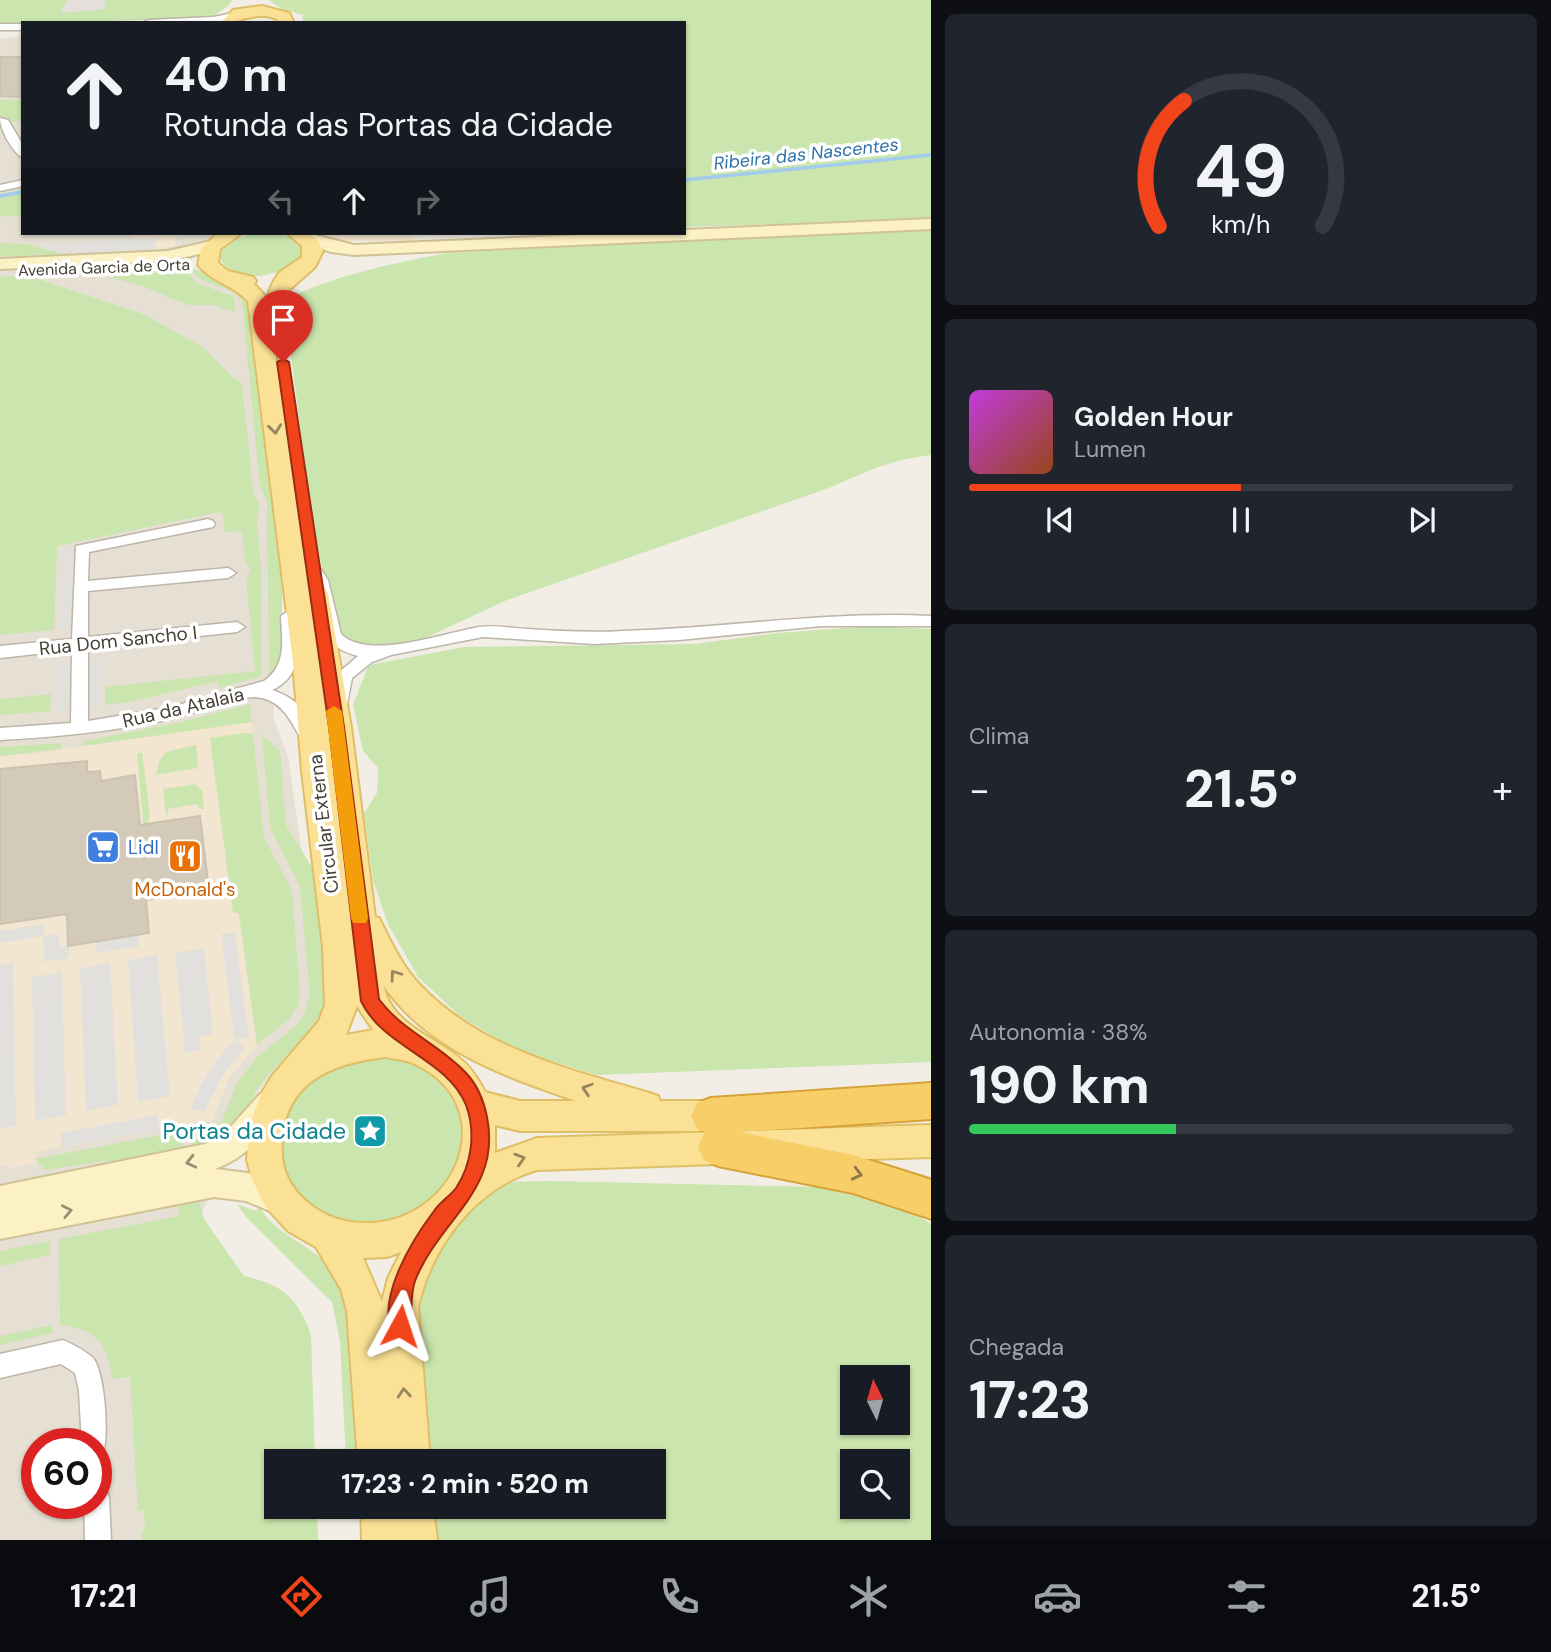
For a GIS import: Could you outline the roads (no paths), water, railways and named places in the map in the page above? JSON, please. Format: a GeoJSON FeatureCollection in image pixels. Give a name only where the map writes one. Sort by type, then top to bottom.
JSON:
{"type":"FeatureCollection","features":[{"type":"Feature","properties":{"kind":"highway"},"geometry":{"type":"LineString","coordinates":[[701,1126],[931,1101]]}},
{"type":"Feature","properties":{"kind":"highway"},"geometry":{"type":"LineString","coordinates":[[701,1126],[897,1185],[931,1200]]}},
{"type":"Feature","properties":{"kind":"main road"},"geometry":{"type":"LineString","coordinates":[[233,18],[247,7],[248,0]]}},
{"type":"Feature","properties":{"kind":"main road"},"geometry":{"type":"LineString","coordinates":[[262,0],[265,6],[282,18]]}},
{"type":"Feature","properties":{"kind":"main road"},"geometry":{"type":"LineString","coordinates":[[233,18],[255,10],[282,18]]}},
{"type":"Feature","properties":{"kind":"main road"},"geometry":{"type":"LineString","coordinates":[[300,235],[337,248],[354,250],[931,224]]}},
{"type":"Feature","properties":{"kind":"main road"},"geometry":{"type":"LineString","coordinates":[[210,256],[230,235]]}},
{"type":"Feature","properties":{"kind":"main road"},"geometry":{"type":"LineString","coordinates":[[300,235],[314,251],[305,267]]}},
{"type":"Feature","properties":{"kind":"main road"},"geometry":{"type":"LineString","coordinates":[[227,277],[249,282],[271,281],[322,258],[354,250]]}},
{"type":"Feature","properties":{"kind":"main road","name":"Avenida Garcia de Orta"},"geometry":{"type":"LineString","coordinates":[[0,264],[185,254],[210,256]]}},
{"type":"Feature","properties":{"kind":"main road","name":"Avenida Garcia de Orta"},"geometry":{"type":"LineString","coordinates":[[0,271],[167,263],[210,256]]}},
{"type":"Feature","properties":{"kind":"main road","name":"Circular Externa"},"geometry":{"type":"LineString","coordinates":[[210,256],[227,277],[244,286],[258,300],[301,564],[337,727],[370,1001],[385,1023],[424,1052]]}},
{"type":"Feature","properties":{"kind":"main road","name":"Circular Externa"},"geometry":{"type":"LineString","coordinates":[[288,1082],[333,1028],[341,1005],[338,947],[316,771],[301,564],[276,312],[279,288],[305,267]]}},
{"type":"Feature","properties":{"kind":"main road"},"geometry":{"type":"LineString","coordinates":[[358,902],[390,970],[410,995],[472,1042],[556,1079],[701,1126]]}},
{"type":"Feature","properties":{"kind":"main road"},"geometry":{"type":"LineString","coordinates":[[0,1200],[210,1157],[235,1144],[288,1082],[330,1052],[356,1044],[386,1043],[424,1052],[443,1063],[462,1082],[475,1104],[482,1138],[479,1159],[406,1278],[399,1307],[409,1449]]}},
{"type":"Feature","properties":{"kind":"main road"},"geometry":{"type":"LineString","coordinates":[[282,1202],[265,1168],[264,1139],[269,1112],[288,1082]]}},
{"type":"Feature","properties":{"kind":"main road"},"geometry":{"type":"LineString","coordinates":[[475,1104],[520,1116],[931,1141]]}},
{"type":"Feature","properties":{"kind":"main road"},"geometry":{"type":"LineString","coordinates":[[0,1224],[214,1183],[248,1187],[282,1202],[302,1221],[329,1235],[360,1241],[385,1240],[411,1233],[452,1205],[491,1172],[513,1160],[537,1154],[701,1126],[931,1115]]}},
{"type":"Feature","properties":{"kind":"main road"},"geometry":{"type":"LineString","coordinates":[[329,1235],[357,1282],[366,1311],[377,1449]]}},
{"type":"Feature","properties":{"kind":"main road"},"geometry":{"type":"LineString","coordinates":[[382,1519],[383,1540]]}},
{"type":"Feature","properties":{"kind":"main road"},"geometry":{"type":"LineString","coordinates":[[415,1519],[416,1540]]}},
{"type":"Feature","properties":{"kind":"street"},"geometry":{"type":"LineString","coordinates":[[191,21],[233,18]]}},
{"type":"Feature","properties":{"kind":"street"},"geometry":{"type":"LineString","coordinates":[[0,29],[21,29]]}},
{"type":"Feature","properties":{"kind":"street"},"geometry":{"type":"LineString","coordinates":[[2,121],[18,149]]}},
{"type":"Feature","properties":{"kind":"street"},"geometry":{"type":"LineString","coordinates":[[0,188],[21,183]]}},
{"type":"Feature","properties":{"kind":"street"},"geometry":{"type":"LineString","coordinates":[[79,728],[81,549],[208,524]]}},
{"type":"Feature","properties":{"kind":"street"},"geometry":{"type":"LineString","coordinates":[[301,564],[320,580],[330,629],[339,642],[354,650],[390,650]]}},
{"type":"Feature","properties":{"kind":"street","name":"Circular Externa"},"geometry":{"type":"LineString","coordinates":[[253,691],[279,680],[290,664],[288,588],[301,564]]}},
{"type":"Feature","properties":{"kind":"street"},"geometry":{"type":"LineString","coordinates":[[81,587],[228,573]]}},
{"type":"Feature","properties":{"kind":"street"},"geometry":{"type":"LineString","coordinates":[[337,727],[344,675],[366,658],[460,634],[483,632],[594,638],[679,635],[821,621],[931,621]]}},
{"type":"Feature","properties":{"kind":"street","name":"Rua Dom Sancho I"},"geometry":{"type":"LineString","coordinates":[[0,652],[237,627]]}},
{"type":"Feature","properties":{"kind":"street","name":"Rua da Atalaia"},"geometry":{"type":"LineString","coordinates":[[0,734],[79,728],[138,719],[253,691],[274,695],[289,703],[302,720],[316,771]]}},
{"type":"Feature","properties":{"kind":"street"},"geometry":{"type":"LineString","coordinates":[[0,1366],[63,1352],[85,1366],[91,1391],[93,1428]]}},
{"type":"Feature","properties":{"kind":"street"},"geometry":{"type":"LineString","coordinates":[[97,1519],[98,1540]]}},
{"type":"Feature","properties":{"kind":"waterway","name":"Ribeira das Nascentes"},"geometry":{"type":"LineString","coordinates":[[686,180],[931,155]]}},
{"type":"Feature","properties":{"kind":"waterway","name":"Ribeira das Nascentes"},"geometry":{"type":"LineString","coordinates":[[0,196],[21,192]]}},
{"type":"Feature","properties":{"kind":"place","name":"Lidl"},"geometry":{"type":"Point","coordinates":[103,847]}},
{"type":"Feature","properties":{"kind":"place","name":"McDonald's"},"geometry":{"type":"Point","coordinates":[185,856]}},
{"type":"Feature","properties":{"kind":"place","name":"Portas da Cidade"},"geometry":{"type":"Point","coordinates":[370,1131]}}]}
